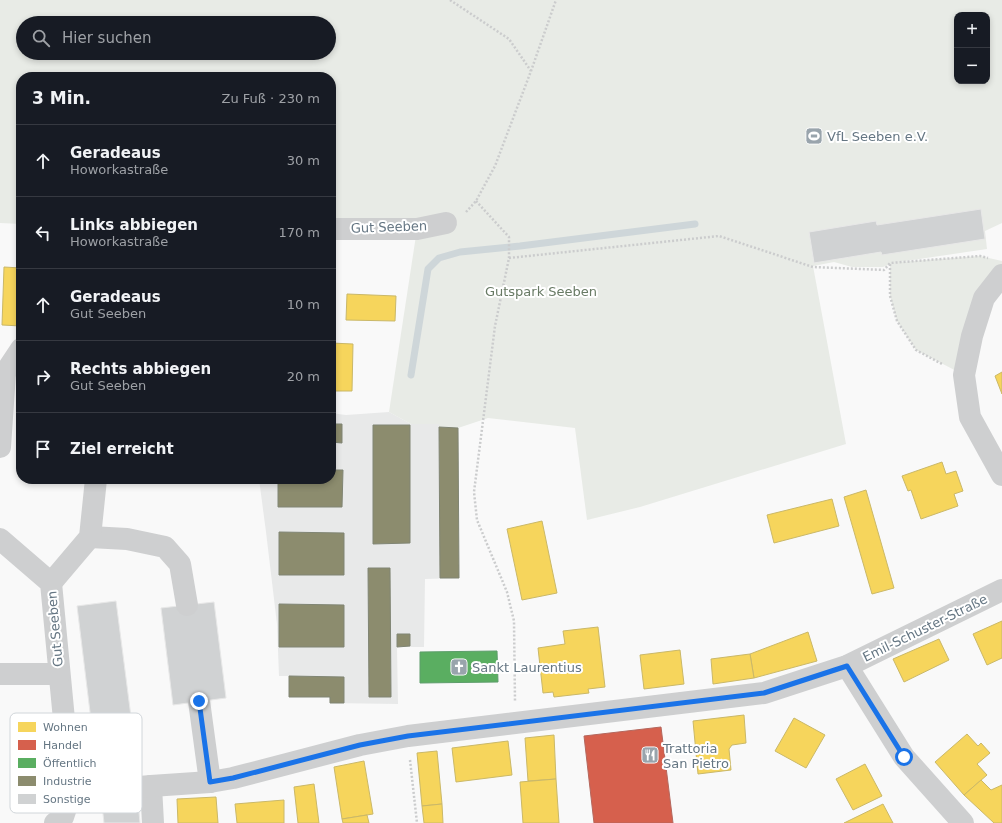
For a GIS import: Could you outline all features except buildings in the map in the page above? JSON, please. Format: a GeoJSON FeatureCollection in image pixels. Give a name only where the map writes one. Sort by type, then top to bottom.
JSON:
{"type":"FeatureCollection","features":[{"type":"Feature","properties":{"kind":"street","name":"Gut Seeben"},"geometry":{"type":"LineString","coordinates":[[336,228],[417,229],[446,223]]}},
{"type":"Feature","properties":{"kind":"street"},"geometry":{"type":"LineString","coordinates":[[998,267],[984,298],[972,336],[964,375],[970,417],[1002,476]]}},
{"type":"Feature","properties":{"kind":"street"},"geometry":{"type":"LineString","coordinates":[[0,447],[5,373],[16,356]]}},
{"type":"Feature","properties":{"kind":"street"},"geometry":{"type":"LineString","coordinates":[[95,484],[90,536],[127,538],[165,547],[180,564],[187,605]]}},
{"type":"Feature","properties":{"kind":"street","name":"Gut Seeben"},"geometry":{"type":"LineString","coordinates":[[51,583],[90,536]]}},
{"type":"Feature","properties":{"kind":"street","name":"Gut Seeben"},"geometry":{"type":"LineString","coordinates":[[0,539],[51,583],[63,713]]}},
{"type":"Feature","properties":{"kind":"street","name":"Emil-Schuster-Straße"},"geometry":{"type":"LineString","coordinates":[[210,782],[233,778],[360,745],[408,736],[764,693],[847,666],[1002,590]]}},
{"type":"Feature","properties":{"kind":"street"},"geometry":{"type":"LineString","coordinates":[[847,666],[904,757],[963,823]]}},
{"type":"Feature","properties":{"kind":"street","name":"Gut Seeben"},"geometry":{"type":"LineString","coordinates":[[0,674],[59,674]]}},
{"type":"Feature","properties":{"kind":"street"},"geometry":{"type":"LineString","coordinates":[[142,787],[210,782],[199,701]]}},
{"type":"Feature","properties":{"kind":"street"},"geometry":{"type":"LineString","coordinates":[[151,786],[153,823]]}},
{"type":"Feature","properties":{"kind":"street","name":"Gut Seeben"},"geometry":{"type":"LineString","coordinates":[[55,823],[63,817],[64,813]]}},
{"type":"Feature","properties":{"kind":"path"},"geometry":{"type":"LineString","coordinates":[[450,0],[509,39],[531,71]]}},
{"type":"Feature","properties":{"kind":"path"},"geometry":{"type":"LineString","coordinates":[[516,724],[514,621],[507,592],[477,520],[474,492],[495,326],[509,258],[509,238],[476,201],[495,166],[556,0]]}},
{"type":"Feature","properties":{"kind":"path"},"geometry":{"type":"LineString","coordinates":[[509,258],[718,236],[813,267],[884,270],[890,263],[980,256],[998,267]]}},
{"type":"Feature","properties":{"kind":"path"},"geometry":{"type":"LineString","coordinates":[[890,263],[890,296],[897,321],[916,350],[964,375]]}},
{"type":"Feature","properties":{"kind":"path"},"geometry":{"type":"LineString","coordinates":[[408,736],[417,823]]}},
{"type":"Feature","properties":{"kind":"shaded area"},"geometry":{"type":"Polygon","coordinates":[[[389,412],[411,424],[439,424],[439,427],[458,428],[459,578],[425,579],[424,647],[397,647],[398,704],[330,703],[329,697],[289,697],[289,676],[279,676],[277,624],[260,484],[336,484],[336,414],[346,415],[389,412]]]}},
{"type":"Feature","properties":{"kind":"green space","name":"Gutspark Seeben"},"geometry":{"type":"Polygon","coordinates":[[[0,0],[1002,0],[1002,223],[985,231],[987,249],[899,262],[980,256],[1002,261],[1002,275],[964,375],[916,350],[897,321],[890,296],[890,264],[883,267],[852,267],[834,262],[813,266],[846,444],[640,507],[587,520],[575,428],[488,418],[458,428],[439,427],[439,424],[411,424],[389,412],[417,229],[336,229],[336,72],[16,72],[16,224],[0,223],[0,0]]]}},
{"type":"Feature","properties":{"kind":"waterway"},"geometry":{"type":"LineString","coordinates":[[411,375],[428,269],[439,258],[460,252],[695,224]]}},
{"type":"Feature","properties":{"kind":"place","name":"VfL Seeben e.V."},"geometry":{"type":"Point","coordinates":[814,136]}},
{"type":"Feature","properties":{"kind":"place","name":"Sankt Laurentius"},"geometry":{"type":"Point","coordinates":[459,667]}},
{"type":"Feature","properties":{"kind":"place","name":"Trattoria San Pietro"},"geometry":{"type":"Point","coordinates":[650,755]}},
{"type":"Feature","properties":{"kind":"route"},"geometry":{"type":"LineString","coordinates":[[199,701],[210,782],[233,778],[360,745],[408,736],[764,693],[847,666],[904,757]]}}]}
